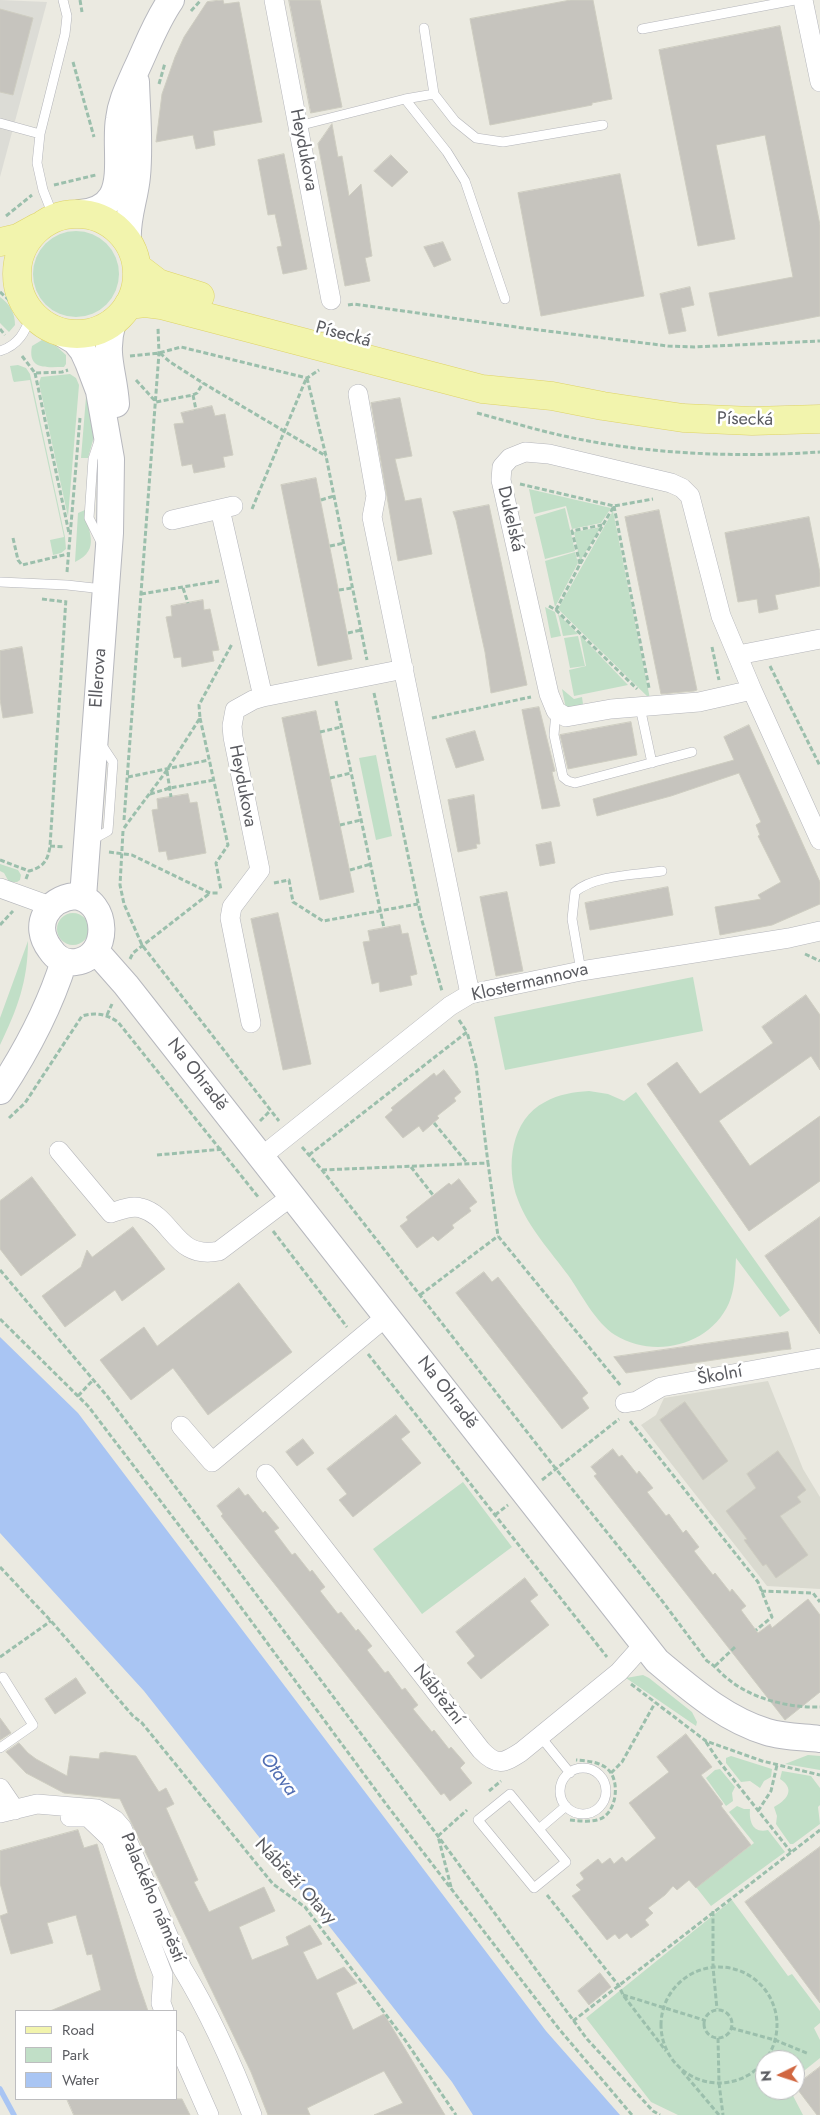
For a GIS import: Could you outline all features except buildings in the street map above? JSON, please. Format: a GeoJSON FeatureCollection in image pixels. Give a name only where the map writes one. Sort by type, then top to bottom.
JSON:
{"type":"FeatureCollection","features":[{"type":"Feature","properties":{"kind":"main road"},"geometry":{"type":"LineString","coordinates":[[0,242],[18,238],[58,219],[94,216],[119,230],[134,254],[137,267],[136,287],[121,313],[101,329],[73,334],[58,331],[44,324],[32,314],[23,301],[18,286],[17,269],[20,253],[28,238],[58,219]]}},
{"type":"Feature","properties":{"kind":"main road"},"geometry":{"type":"LineString","coordinates":[[0,266],[8,272],[18,286]]}},
{"type":"Feature","properties":{"kind":"main road","name":"Písecká"},"geometry":{"type":"LineString","coordinates":[[137,267],[151,279],[166,287],[476,369],[513,380],[552,396]]}},
{"type":"Feature","properties":{"kind":"main road","name":"Písecká"},"geometry":{"type":"LineString","coordinates":[[121,313],[145,303],[161,305],[463,384],[502,392],[552,396],[674,417],[752,421],[820,419]]}},
{"type":"Feature","properties":{"kind":"main road"},"geometry":{"type":"LineString","coordinates":[[752,421],[820,403]]}},
{"type":"Feature","properties":{"kind":"street","name":"Heydukova"},"geometry":{"type":"LineString","coordinates":[[274,0],[298,126],[338,303]]}},
{"type":"Feature","properties":{"kind":"street"},"geometry":{"type":"LineString","coordinates":[[803,0],[820,82]]}},
{"type":"Feature","properties":{"kind":"street"},"geometry":{"type":"LineString","coordinates":[[58,219],[89,212],[101,207],[107,202],[114,191],[117,180],[119,118],[128,86],[151,34],[180,8]]}},
{"type":"Feature","properties":{"kind":"street"},"geometry":{"type":"LineString","coordinates":[[128,242],[127,226],[136,188],[137,173],[136,71]]}},
{"type":"Feature","properties":{"kind":"street","name":"Ellerova"},"geometry":{"type":"LineString","coordinates":[[82,897],[88,842],[109,556],[112,459],[117,427],[115,393],[108,358],[108,337],[121,313]]}},
{"type":"Feature","properties":{"kind":"street","name":"Ellerova"},"geometry":{"type":"LineString","coordinates":[[58,331],[75,340],[83,351],[99,391],[112,459]]}},
{"type":"Feature","properties":{"kind":"street"},"geometry":{"type":"LineString","coordinates":[[358,394],[376,496],[372,517],[470,994]]}},
{"type":"Feature","properties":{"kind":"street","name":"Dukelská"},"geometry":{"type":"LineString","coordinates":[[556,711],[548,694],[500,480],[502,467],[510,458],[525,452],[549,454],[671,483],[682,488],[690,496],[721,616],[752,690],[820,840]]}},
{"type":"Feature","properties":{"kind":"street"},"geometry":{"type":"LineString","coordinates":[[172,520],[227,508],[245,619],[264,697]]}},
{"type":"Feature","properties":{"kind":"street"},"geometry":{"type":"LineString","coordinates":[[738,655],[820,639]]}},
{"type":"Feature","properties":{"kind":"street","name":"Heydukova"},"geometry":{"type":"LineString","coordinates":[[251,1023],[230,918],[232,907],[260,870],[232,726],[235,710],[253,700],[264,697],[404,669]]}},
{"type":"Feature","properties":{"kind":"street"},"geometry":{"type":"LineString","coordinates":[[556,711],[566,717],[611,709],[699,702],[752,690]]}},
{"type":"Feature","properties":{"kind":"street"},"geometry":{"type":"LineString","coordinates":[[0,888],[50,906]]}},
{"type":"Feature","properties":{"kind":"street"},"geometry":{"type":"LineString","coordinates":[[82,897],[93,906],[100,923],[100,944],[89,958],[80,962],[64,962],[54,955],[44,938],[44,920],[50,906],[62,898],[82,897]]}},
{"type":"Feature","properties":{"kind":"street","name":"Klostermannova"},"geometry":{"type":"LineString","coordinates":[[261,1157],[450,1006],[470,994],[581,971],[789,938],[820,931]]}},
{"type":"Feature","properties":{"kind":"street","name":"Na Ohradě"},"geometry":{"type":"LineString","coordinates":[[96,951],[122,979],[658,1661],[696,1694],[727,1715],[769,1733],[820,1739]]}},
{"type":"Feature","properties":{"kind":"street"},"geometry":{"type":"LineString","coordinates":[[0,1091],[25,1053],[43,1016],[64,962]]}},
{"type":"Feature","properties":{"kind":"street"},"geometry":{"type":"LineString","coordinates":[[59,1151],[111,1213],[130,1207],[141,1208],[158,1218],[176,1238],[191,1249],[204,1254],[219,1251],[292,1196]]}},
{"type":"Feature","properties":{"kind":"street"},"geometry":{"type":"LineString","coordinates":[[181,1426],[212,1462],[387,1316]]}},
{"type":"Feature","properties":{"kind":"street","name":"Školní"},"geometry":{"type":"LineString","coordinates":[[625,1403],[637,1401],[661,1386],[820,1358]]}},
{"type":"Feature","properties":{"kind":"street","name":"Nábřežní"},"geometry":{"type":"LineString","coordinates":[[266,1474],[488,1757],[502,1762],[508,1760],[619,1672],[644,1644]]}},
{"type":"Feature","properties":{"kind":"street"},"geometry":{"type":"LineString","coordinates":[[0,1788],[8,1812]]}},
{"type":"Feature","properties":{"kind":"street","name":"Palackého náměstí"},"geometry":{"type":"LineString","coordinates":[[8,1812],[37,1804],[97,1809],[115,1820],[122,1828],[182,1968],[194,1988],[238,2078],[252,2115]]}},
{"type":"Feature","properties":{"kind":"street","name":"Palackého náměstí"},"geometry":{"type":"LineString","coordinates":[[8,1812],[30,1816],[88,1817],[111,1839],[163,1975],[161,2003],[164,2010]]}},
{"type":"Feature","properties":{"kind":"street"},"geometry":{"type":"LineString","coordinates":[[178,2045],[209,2115]]}},
{"type":"Feature","properties":{"kind":"lane"},"geometry":{"type":"LineString","coordinates":[[58,219],[43,190],[38,163],[40,134],[65,34],[67,16],[63,0]]}},
{"type":"Feature","properties":{"kind":"lane"},"geometry":{"type":"LineString","coordinates":[[642,29],[749,4],[795,0]]}},
{"type":"Feature","properties":{"kind":"lane"},"geometry":{"type":"LineString","coordinates":[[424,28],[434,94],[455,121],[476,138],[503,142],[603,125]]}},
{"type":"Feature","properties":{"kind":"lane"},"geometry":{"type":"LineString","coordinates":[[298,126],[405,99],[434,94]]}},
{"type":"Feature","properties":{"kind":"lane"},"geometry":{"type":"LineString","coordinates":[[405,99],[447,152],[465,181],[505,299]]}},
{"type":"Feature","properties":{"kind":"lane"},"geometry":{"type":"LineString","coordinates":[[0,123],[40,134]]}},
{"type":"Feature","properties":{"kind":"lane"},"geometry":{"type":"LineString","coordinates":[[0,352],[21,338],[32,314]]}},
{"type":"Feature","properties":{"kind":"lane"},"geometry":{"type":"LineString","coordinates":[[105,424],[94,458],[89,518],[109,556]]}},
{"type":"Feature","properties":{"kind":"lane"},"geometry":{"type":"LineString","coordinates":[[2,580],[106,590]]}},
{"type":"Feature","properties":{"kind":"lane"},"geometry":{"type":"LineString","coordinates":[[647,706],[652,763]]}},
{"type":"Feature","properties":{"kind":"lane"},"geometry":{"type":"LineString","coordinates":[[556,711],[554,735],[564,777],[575,783],[692,752]]}},
{"type":"Feature","properties":{"kind":"lane"},"geometry":{"type":"LineString","coordinates":[[581,971],[572,919],[575,892],[582,886],[592,882],[662,871]]}},
{"type":"Feature","properties":{"kind":"lane"},"geometry":{"type":"LineString","coordinates":[[0,1748],[33,1725],[3,1677]]}},
{"type":"Feature","properties":{"kind":"lane"},"geometry":{"type":"LineString","coordinates":[[540,1736],[570,1773]]}},
{"type":"Feature","properties":{"kind":"lane"},"geometry":{"type":"LineString","coordinates":[[582,1769],[595,1772],[604,1781],[606,1794],[601,1806],[590,1813],[577,1814],[566,1806],[561,1795],[561,1789],[565,1778],[570,1773],[582,1769]]}},
{"type":"Feature","properties":{"kind":"lane"},"geometry":{"type":"LineString","coordinates":[[510,1794],[546,1838],[566,1862],[534,1888],[478,1820],[510,1794]]}},
{"type":"Feature","properties":{"kind":"lane"},"geometry":{"type":"LineString","coordinates":[[539,1830],[566,1806]]}},
{"type":"Feature","properties":{"kind":"path"},"geometry":{"type":"LineString","coordinates":[[180,8],[201,0]]}},
{"type":"Feature","properties":{"kind":"path"},"geometry":{"type":"LineString","coordinates":[[73,62],[96,146]]}},
{"type":"Feature","properties":{"kind":"path"},"geometry":{"type":"LineString","coordinates":[[158,87],[166,62]]}},
{"type":"Feature","properties":{"kind":"path"},"geometry":{"type":"LineString","coordinates":[[55,184],[94,177],[101,170]]}},
{"type":"Feature","properties":{"kind":"path"},"geometry":{"type":"LineString","coordinates":[[0,221],[29,196]]}},
{"type":"Feature","properties":{"kind":"path"},"geometry":{"type":"LineString","coordinates":[[338,303],[668,346],[694,347],[820,341]]}},
{"type":"Feature","properties":{"kind":"path"},"geometry":{"type":"LineString","coordinates":[[158,327],[159,353],[156,402],[120,885],[124,904],[142,946],[270,1111],[322,1170],[556,1469],[663,1602],[707,1661],[728,1679],[748,1691],[776,1702],[807,1708],[820,1707]]}},
{"type":"Feature","properties":{"kind":"path"},"geometry":{"type":"LineString","coordinates":[[159,353],[203,383],[326,456]]}},
{"type":"Feature","properties":{"kind":"path"},"geometry":{"type":"LineString","coordinates":[[15,359],[23,355],[34,373],[69,537]]}},
{"type":"Feature","properties":{"kind":"path"},"geometry":{"type":"LineString","coordinates":[[34,373],[62,372],[70,369]]}},
{"type":"Feature","properties":{"kind":"path"},"geometry":{"type":"LineString","coordinates":[[227,508],[249,517],[307,378],[326,456],[418,904],[440,988],[467,1032],[476,1066],[498,1236],[623,1389],[625,1403]]}},
{"type":"Feature","properties":{"kind":"path"},"geometry":{"type":"LineString","coordinates":[[136,380],[156,402]]}},
{"type":"Feature","properties":{"kind":"path"},"geometry":{"type":"LineString","coordinates":[[156,402],[193,395],[197,393],[203,383]]}},
{"type":"Feature","properties":{"kind":"path"},"geometry":{"type":"LineString","coordinates":[[193,395],[196,410]]}},
{"type":"Feature","properties":{"kind":"path"},"geometry":{"type":"LineString","coordinates":[[500,480],[614,506],[654,498],[660,500]]}},
{"type":"Feature","properties":{"kind":"path"},"geometry":{"type":"LineString","coordinates":[[320,500],[334,496]]}},
{"type":"Feature","properties":{"kind":"path"},"geometry":{"type":"LineString","coordinates":[[614,506],[556,610],[647,706]]}},
{"type":"Feature","properties":{"kind":"path"},"geometry":{"type":"LineString","coordinates":[[614,506],[647,706]]}},
{"type":"Feature","properties":{"kind":"path"},"geometry":{"type":"LineString","coordinates":[[580,564],[572,531],[603,525]]}},
{"type":"Feature","properties":{"kind":"path"},"geometry":{"type":"LineString","coordinates":[[13,538],[18,560],[22,565],[68,554]]}},
{"type":"Feature","properties":{"kind":"path"},"geometry":{"type":"LineString","coordinates":[[330,546],[344,543]]}},
{"type":"Feature","properties":{"kind":"path"},"geometry":{"type":"LineString","coordinates":[[141,594],[237,578]]}},
{"type":"Feature","properties":{"kind":"path"},"geometry":{"type":"LineString","coordinates":[[183,588],[188,603]]}},
{"type":"Feature","properties":{"kind":"path"},"geometry":{"type":"LineString","coordinates":[[339,590],[352,588]]}},
{"type":"Feature","properties":{"kind":"path"},"geometry":{"type":"LineString","coordinates":[[122,854],[132,855],[210,893],[222,893],[216,863],[228,845],[198,705],[245,619]]}},
{"type":"Feature","properties":{"kind":"path"},"geometry":{"type":"LineString","coordinates":[[348,633],[361,630]]}},
{"type":"Feature","properties":{"kind":"path"},"geometry":{"type":"LineString","coordinates":[[711,641],[722,698]]}},
{"type":"Feature","properties":{"kind":"path"},"geometry":{"type":"LineString","coordinates":[[762,650],[819,759],[820,766]]}},
{"type":"Feature","properties":{"kind":"path"},"geometry":{"type":"LineString","coordinates":[[332,684],[384,928]]}},
{"type":"Feature","properties":{"kind":"path"},"geometry":{"type":"LineString","coordinates":[[414,721],[548,694]]}},
{"type":"Feature","properties":{"kind":"path"},"geometry":{"type":"LineString","coordinates":[[124,828],[150,794],[200,718]]}},
{"type":"Feature","properties":{"kind":"path"},"geometry":{"type":"LineString","coordinates":[[320,732],[341,727]]}},
{"type":"Feature","properties":{"kind":"path"},"geometry":{"type":"LineString","coordinates":[[128,777],[209,760]]}},
{"type":"Feature","properties":{"kind":"path"},"geometry":{"type":"LineString","coordinates":[[166,770],[171,797]]}},
{"type":"Feature","properties":{"kind":"path"},"geometry":{"type":"LineString","coordinates":[[330,778],[351,773]]}},
{"type":"Feature","properties":{"kind":"path"},"geometry":{"type":"LineString","coordinates":[[150,794],[170,788],[214,780]]}},
{"type":"Feature","properties":{"kind":"path"},"geometry":{"type":"LineString","coordinates":[[340,825],[361,820]]}},
{"type":"Feature","properties":{"kind":"path"},"geometry":{"type":"LineString","coordinates":[[0,860],[29,871]]}},
{"type":"Feature","properties":{"kind":"path"},"geometry":{"type":"LineString","coordinates":[[350,870],[371,864]]}},
{"type":"Feature","properties":{"kind":"path"},"geometry":{"type":"LineString","coordinates":[[246,888],[289,880],[293,902],[323,921],[418,904]]}},
{"type":"Feature","properties":{"kind":"path"},"geometry":{"type":"LineString","coordinates":[[108,1015],[133,953],[210,893]]}},
{"type":"Feature","properties":{"kind":"path"},"geometry":{"type":"LineString","coordinates":[[0,925],[13,911]]}},
{"type":"Feature","properties":{"kind":"path"},"geometry":{"type":"LineString","coordinates":[[9,1118],[25,1103],[82,1016],[92,1013],[108,1015],[118,1022],[259,1198]]}},
{"type":"Feature","properties":{"kind":"path"},"geometry":{"type":"LineString","coordinates":[[309,1154],[467,1032]]}},
{"type":"Feature","properties":{"kind":"path"},"geometry":{"type":"LineString","coordinates":[[157,1155],[222,1150],[244,1135],[270,1111]]}},
{"type":"Feature","properties":{"kind":"path"},"geometry":{"type":"LineString","coordinates":[[434,1122],[468,1164]]}},
{"type":"Feature","properties":{"kind":"path"},"geometry":{"type":"LineString","coordinates":[[322,1170],[488,1164]]}},
{"type":"Feature","properties":{"kind":"path"},"geometry":{"type":"LineString","coordinates":[[410,1166],[433,1195]]}},
{"type":"Feature","properties":{"kind":"path"},"geometry":{"type":"LineString","coordinates":[[263,1218],[358,1342],[619,1672],[633,1686],[706,1741],[777,1765],[818,1774],[820,1780]]}},
{"type":"Feature","properties":{"kind":"path"},"geometry":{"type":"LineString","coordinates":[[420,1295],[498,1236]]}},
{"type":"Feature","properties":{"kind":"path"},"geometry":{"type":"LineString","coordinates":[[0,1270],[94,1380],[438,1836],[587,2040],[653,2111],[660,2115]]}},
{"type":"Feature","properties":{"kind":"path"},"geometry":{"type":"LineString","coordinates":[[0,1319],[78,1396],[226,1587],[386,1804],[559,2029],[632,2115]]}},
{"type":"Feature","properties":{"kind":"path"},"geometry":{"type":"LineString","coordinates":[[78,1396],[94,1380]]}},
{"type":"Feature","properties":{"kind":"path"},"geometry":{"type":"LineString","coordinates":[[495,1515],[625,1415],[758,1582],[772,1617],[756,1630]]}},
{"type":"Feature","properties":{"kind":"path","name":"Nábřeží Otavy"},"geometry":{"type":"LineString","coordinates":[[0,1567],[51,1621],[133,1716],[142,1723],[273,1884],[305,1907],[405,2040],[456,2115]]}},
{"type":"Feature","properties":{"kind":"path"},"geometry":{"type":"LineString","coordinates":[[761,1591],[813,1593],[820,1602]]}},
{"type":"Feature","properties":{"kind":"path"},"geometry":{"type":"LineString","coordinates":[[0,1657],[51,1621]]}},
{"type":"Feature","properties":{"kind":"path"},"geometry":{"type":"LineString","coordinates":[[715,1666],[735,1647]]}},
{"type":"Feature","properties":{"kind":"path"},"geometry":{"type":"LineString","coordinates":[[626,1691],[633,1686]]}},
{"type":"Feature","properties":{"kind":"path"},"geometry":{"type":"LineString","coordinates":[[611,1772],[622,1762],[655,1703]]}},
{"type":"Feature","properties":{"kind":"path"},"geometry":{"type":"LineString","coordinates":[[706,1741],[718,1760],[791,1852]]}},
{"type":"Feature","properties":{"kind":"path"},"geometry":{"type":"LineString","coordinates":[[546,1838],[561,1824],[570,1820],[599,1820],[605,1816],[615,1799],[616,1791],[611,1772],[599,1764],[576,1760],[571,1757]]}},
{"type":"Feature","properties":{"kind":"path"},"geometry":{"type":"LineString","coordinates":[[758,1811],[771,1791],[777,1765]]}},
{"type":"Feature","properties":{"kind":"path"},"geometry":{"type":"LineString","coordinates":[[487,1792],[501,1780]]}},
{"type":"Feature","properties":{"kind":"path"},"geometry":{"type":"LineString","coordinates":[[438,1836],[473,1805]]}},
{"type":"Feature","properties":{"kind":"path"},"geometry":{"type":"LineString","coordinates":[[573,2021],[820,1830]]}},
{"type":"Feature","properties":{"kind":"path"},"geometry":{"type":"LineString","coordinates":[[438,1836],[452,1890]]}},
{"type":"Feature","properties":{"kind":"path"},"geometry":{"type":"LineString","coordinates":[[539,1885],[619,1986],[623,1995],[675,2062],[719,2115]]}},
{"type":"Feature","properties":{"kind":"path"},"geometry":{"type":"LineString","coordinates":[[713,1911],[713,1967],[717,2009]]}},
{"type":"Feature","properties":{"kind":"path"},"geometry":{"type":"LineString","coordinates":[[713,1967],[739,1970],[761,1984],[774,2006],[777,2023],[775,2040],[767,2057],[754,2071],[738,2080],[719,2083],[695,2078],[675,2062],[665,2046],[661,2027],[663,2008],[671,1992],[682,1980],[697,1971],[713,1967]]}},
{"type":"Feature","properties":{"kind":"path"},"geometry":{"type":"LineString","coordinates":[[623,1995],[704,2020]]}},
{"type":"Feature","properties":{"kind":"path"},"geometry":{"type":"LineString","coordinates":[[717,2009],[729,2015],[732,2024],[726,2036],[718,2038],[707,2034],[704,2027],[704,2020],[709,2013],[717,2009]]}},
{"type":"Feature","properties":{"kind":"path"},"geometry":{"type":"LineString","coordinates":[[731,2028],[775,2040],[809,2054]]}},
{"type":"Feature","properties":{"kind":"path"},"geometry":{"type":"LineString","coordinates":[[718,2038],[719,2083],[723,2115]]}},
{"type":"Feature","properties":{"kind":"shaded area"},"geometry":{"type":"Polygon","coordinates":[[[0,0],[47,2],[0,177],[0,0]]]}},
{"type":"Feature","properties":{"kind":"shaded area"},"geometry":{"type":"Polygon","coordinates":[[[768,1381],[803,1469],[820,1497],[820,1589],[767,1586],[641,1425],[656,1415],[664,1398],[768,1381]]]}},
{"type":"Feature","properties":{"kind":"green space"},"geometry":{"type":"Polygon","coordinates":[[[68,231],[84,231],[93,234],[107,243],[116,257],[119,274],[116,291],[107,305],[93,314],[84,317],[68,317],[52,310],[40,298],[33,282],[33,266],[40,250],[52,238],[68,231]]]}},
{"type":"Feature","properties":{"kind":"green space"},"geometry":{"type":"Polygon","coordinates":[[[0,297],[7,303],[13,313],[15,325],[9,332],[0,323],[0,297]]]}},
{"type":"Feature","properties":{"kind":"green space"},"geometry":{"type":"Polygon","coordinates":[[[42,340],[56,346],[66,355],[64,367],[46,367],[36,364],[31,354],[32,346],[42,340]]]}},
{"type":"Feature","properties":{"kind":"green space"},"geometry":{"type":"Polygon","coordinates":[[[18,365],[26,368],[30,374],[65,537],[66,549],[61,553],[53,555],[50,540],[64,537],[30,380],[14,382],[13,380],[10,366],[18,365]]]}},
{"type":"Feature","properties":{"kind":"green space"},"geometry":{"type":"Polygon","coordinates":[[[70,374],[76,378],[79,385],[68,517],[39,383],[41,377],[70,374]]]}},
{"type":"Feature","properties":{"kind":"green space"},"geometry":{"type":"Polygon","coordinates":[[[87,385],[95,433],[88,458],[81,458],[87,385]]]}},
{"type":"Feature","properties":{"kind":"green space"},"geometry":{"type":"Polygon","coordinates":[[[529,489],[611,508],[601,523],[572,529],[566,506],[534,514],[529,489]]]}},
{"type":"Feature","properties":{"kind":"green space"},"geometry":{"type":"Polygon","coordinates":[[[565,508],[575,551],[545,559],[535,517],[565,508]]]}},
{"type":"Feature","properties":{"kind":"green space"},"geometry":{"type":"Polygon","coordinates":[[[85,510],[91,545],[83,557],[75,562],[78,513],[85,510]]]}},
{"type":"Feature","properties":{"kind":"green space"},"geometry":{"type":"Polygon","coordinates":[[[613,511],[650,699],[558,609],[613,511]]]}},
{"type":"Feature","properties":{"kind":"green space"},"geometry":{"type":"Polygon","coordinates":[[[601,527],[580,561],[574,532],[601,527]]]}},
{"type":"Feature","properties":{"kind":"green space"},"geometry":{"type":"Polygon","coordinates":[[[575,552],[578,563],[555,607],[545,561],[575,552]]]}},
{"type":"Feature","properties":{"kind":"green space"},"geometry":{"type":"Polygon","coordinates":[[[545,607],[555,612],[561,636],[551,638],[545,607]]]}},
{"type":"Feature","properties":{"kind":"green space"},"geometry":{"type":"Polygon","coordinates":[[[558,614],[578,634],[563,636],[558,614]]]}},
{"type":"Feature","properties":{"kind":"green space"},"geometry":{"type":"Polygon","coordinates":[[[580,635],[628,685],[574,696],[569,670],[586,666],[580,635]]]}},
{"type":"Feature","properties":{"kind":"green space"},"geometry":{"type":"Polygon","coordinates":[[[578,636],[585,666],[570,668],[564,638],[578,636]]]}},
{"type":"Feature","properties":{"kind":"green space"},"geometry":{"type":"Polygon","coordinates":[[[562,689],[574,699],[582,697],[584,711],[567,714],[562,689]]]}},
{"type":"Feature","properties":{"kind":"green space"},"geometry":{"type":"Polygon","coordinates":[[[376,755],[392,836],[376,840],[359,758],[376,755]]]}},
{"type":"Feature","properties":{"kind":"green space"},"geometry":{"type":"Polygon","coordinates":[[[0,864],[18,870],[21,875],[20,880],[9,882],[4,873],[0,871],[0,864]]]}},
{"type":"Feature","properties":{"kind":"green space"},"geometry":{"type":"Polygon","coordinates":[[[73,913],[85,917],[89,929],[85,941],[73,945],[61,941],[57,929],[61,917],[73,913]]]}},
{"type":"Feature","properties":{"kind":"green space"},"geometry":{"type":"Polygon","coordinates":[[[28,941],[24,982],[12,1020],[0,1045],[0,1018],[28,941]]]}},
{"type":"Feature","properties":{"kind":"green space"},"geometry":{"type":"Polygon","coordinates":[[[693,977],[703,1031],[505,1070],[494,1017],[693,977]]]}},
{"type":"Feature","properties":{"kind":"green space"},"geometry":{"type":"Polygon","coordinates":[[[589,1091],[608,1094],[624,1101],[636,1092],[790,1310],[780,1317],[736,1258],[734,1286],[729,1303],[720,1318],[709,1330],[695,1338],[680,1344],[663,1347],[647,1346],[630,1342],[615,1335],[601,1323],[568,1275],[540,1239],[522,1210],[514,1187],[512,1173],[514,1145],[518,1132],[534,1110],[556,1097],[589,1091]]]}},
{"type":"Feature","properties":{"kind":"green space"},"geometry":{"type":"Polygon","coordinates":[[[463,1482],[512,1547],[422,1614],[373,1549],[463,1482]]]}},
{"type":"Feature","properties":{"kind":"green space"},"geometry":{"type":"Polygon","coordinates":[[[643,1675],[692,1712],[697,1722],[696,1726],[626,1678],[643,1675]]]}},
{"type":"Feature","properties":{"kind":"green space"},"geometry":{"type":"Polygon","coordinates":[[[808,1755],[820,1756],[820,1770],[785,1764],[808,1755]]]}},
{"type":"Feature","properties":{"kind":"green space"},"geometry":{"type":"Polygon","coordinates":[[[731,1756],[772,1769],[771,1777],[764,1781],[760,1788],[750,1781],[741,1782],[726,1763],[726,1758],[731,1756]]]}},
{"type":"Feature","properties":{"kind":"green space"},"geometry":{"type":"Polygon","coordinates":[[[720,1769],[735,1787],[732,1793],[733,1801],[726,1806],[706,1778],[715,1770],[720,1769]]]}},
{"type":"Feature","properties":{"kind":"green space"},"geometry":{"type":"Polygon","coordinates":[[[782,1771],[811,1776],[820,1788],[820,1805],[818,1807],[820,1824],[793,1844],[790,1844],[776,1824],[777,1816],[774,1807],[788,1795],[788,1787],[780,1779],[782,1771]]]}},
{"type":"Feature","properties":{"kind":"green space"},"geometry":{"type":"Polygon","coordinates":[[[737,1806],[750,1809],[751,1822],[755,1828],[763,1831],[768,1830],[785,1852],[711,1906],[696,1887],[754,1843],[729,1812],[737,1806]]]}},
{"type":"Feature","properties":{"kind":"green space"},"geometry":{"type":"Polygon","coordinates":[[[732,1900],[788,1976],[792,1974],[820,2011],[820,2023],[814,2028],[820,2040],[820,2058],[805,2070],[805,2050],[755,2050],[755,2100],[795,2100],[803,2115],[678,2115],[651,2102],[586,2018],[732,1900]]]}},
{"type":"Feature","properties":{"kind":"water","name":"Otava"},"geometry":{"type":"Polygon","coordinates":[[[0,1337],[78,1413],[546,2031],[620,2115],[473,2115],[452,2082],[144,1691],[0,1533],[0,1337]]]}},
{"type":"Feature","properties":{"kind":"waterway"},"geometry":{"type":"LineString","coordinates":[[0,2089],[14,2115]]}}]}
